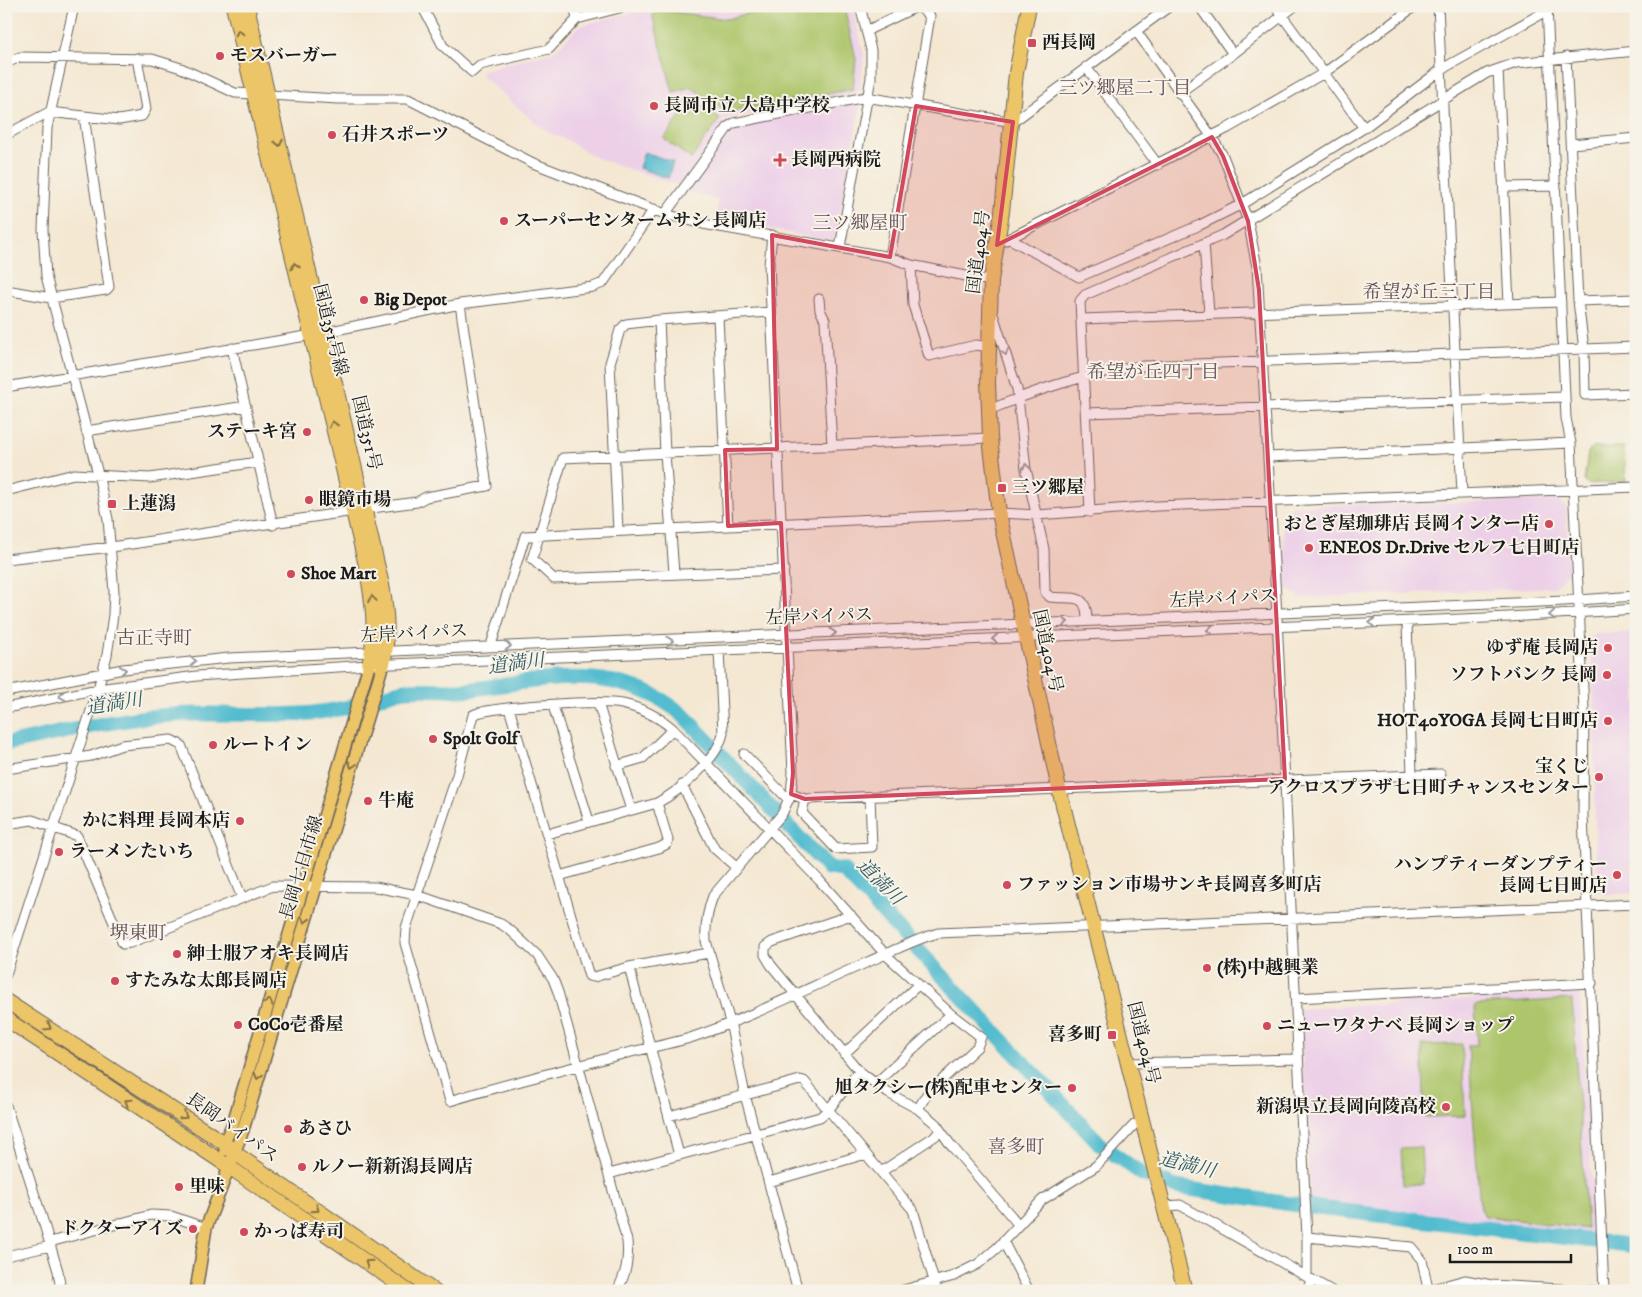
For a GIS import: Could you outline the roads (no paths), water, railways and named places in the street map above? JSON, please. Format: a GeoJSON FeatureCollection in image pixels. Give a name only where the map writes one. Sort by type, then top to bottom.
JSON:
{"type":"FeatureCollection","features":[{"type":"Feature","properties":{"kind":"highway","name":"国道351号線"},"geometry":{"type":"LineString","coordinates":[[233,6],[253,94],[318,334]]}},
{"type":"Feature","properties":{"kind":"highway","name":"国道351号"},"geometry":{"type":"LineString","coordinates":[[247,6],[318,334],[359,510],[385,602],[377,658]]}},
{"type":"Feature","properties":{"kind":"highway","name":"国道404号"},"geometry":{"type":"LineString","coordinates":[[1029,6],[1016,73],[1004,241],[991,281],[989,410],[998,513],[1059,789],[1092,926],[1164,1200],[1185,1291]]}},
{"type":"Feature","properties":{"kind":"highway","name":"長岡バイパス"},"geometry":{"type":"LineString","coordinates":[[6,1001],[224,1143],[235,1153],[434,1291]]}},
{"type":"Feature","properties":{"kind":"highway","name":"長岡バイパス"},"geometry":{"type":"LineString","coordinates":[[6,1019],[228,1166],[408,1291]]}},
{"type":"Feature","properties":{"kind":"main road","name":"長岡七日市線"},"geometry":{"type":"LineString","coordinates":[[196,1291],[200,1251],[206,1228],[228,1166],[235,1153],[377,686],[377,658]]}},
{"type":"Feature","properties":{"kind":"main road","name":"長岡七日市線"},"geometry":{"type":"LineString","coordinates":[[228,1166],[224,1143],[233,1123],[363,689],[377,658]]}},
{"type":"Feature","properties":{"kind":"street"},"geometry":{"type":"LineString","coordinates":[[6,974],[98,689],[107,655],[113,615],[114,592],[108,519],[98,474],[51,298],[46,276],[42,230],[49,112],[74,6]]}},
{"type":"Feature","properties":{"kind":"street"},"geometry":{"type":"LineString","coordinates":[[422,6],[443,46],[472,72],[480,65],[549,49],[577,19],[627,6]]}},
{"type":"Feature","properties":{"kind":"street"},"geometry":{"type":"LineString","coordinates":[[574,6],[577,19]]}},
{"type":"Feature","properties":{"kind":"street"},"geometry":{"type":"LineString","coordinates":[[840,247],[871,78],[872,58],[860,6]]}},
{"type":"Feature","properties":{"kind":"street"},"geometry":{"type":"LineString","coordinates":[[866,31],[918,6],[930,16],[890,257]]}},
{"type":"Feature","properties":{"kind":"street"},"geometry":{"type":"LineString","coordinates":[[665,214],[729,126],[734,123],[866,97],[1013,122],[1170,6]]}},
{"type":"Feature","properties":{"kind":"street"},"geometry":{"type":"LineString","coordinates":[[1200,6],[1233,54]]}},
{"type":"Feature","properties":{"kind":"street"},"geometry":{"type":"LineString","coordinates":[[1275,6],[1364,128]]}},
{"type":"Feature","properties":{"kind":"street"},"geometry":{"type":"LineString","coordinates":[[1179,93],[1295,6]]}},
{"type":"Feature","properties":{"kind":"street"},"geometry":{"type":"LineString","coordinates":[[1004,241],[1212,137],[1324,73],[1415,6]]}},
{"type":"Feature","properties":{"kind":"street"},"geometry":{"type":"LineString","coordinates":[[1438,6],[1462,494]]}},
{"type":"Feature","properties":{"kind":"street"},"geometry":{"type":"LineString","coordinates":[[1090,512],[1080,301],[1085,295],[1204,243],[1364,128],[1442,69],[1555,6]]}},
{"type":"Feature","properties":{"kind":"street"},"geometry":{"type":"LineString","coordinates":[[1547,9],[1566,418],[1571,443],[1580,612],[1584,709],[1584,816],[1604,1291]]}},
{"type":"Feature","properties":{"kind":"street"},"geometry":{"type":"LineString","coordinates":[[1136,31],[1212,137],[1231,173],[1245,212],[1257,267],[1310,1279],[1305,1291]]}},
{"type":"Feature","properties":{"kind":"street"},"geometry":{"type":"LineString","coordinates":[[1004,241],[1080,277],[1200,225],[1245,212],[1444,98],[1470,81],[1498,69],[1516,63],[1636,51]]}},
{"type":"Feature","properties":{"kind":"street"},"geometry":{"type":"LineString","coordinates":[[6,63],[20,57],[152,59],[181,68],[228,91],[268,96],[338,99],[400,98],[416,101],[483,140],[526,160],[665,214],[703,224],[890,257],[911,265],[991,281]]}},
{"type":"Feature","properties":{"kind":"street"},"geometry":{"type":"LineString","coordinates":[[1566,57],[1578,301],[1584,349],[1585,396],[1636,394]]}},
{"type":"Feature","properties":{"kind":"street"},"geometry":{"type":"LineString","coordinates":[[6,135],[49,112],[119,120],[142,116],[146,109],[137,58]]}},
{"type":"Feature","properties":{"kind":"street"},"geometry":{"type":"LineString","coordinates":[[1086,67],[1158,165]]}},
{"type":"Feature","properties":{"kind":"street"},"geometry":{"type":"LineString","coordinates":[[1498,69],[1508,304]]}},
{"type":"Feature","properties":{"kind":"street"},"geometry":{"type":"LineString","coordinates":[[6,290],[51,298],[106,290],[109,287],[84,116]]}},
{"type":"Feature","properties":{"kind":"street"},"geometry":{"type":"LineString","coordinates":[[1571,144],[1636,138]]}},
{"type":"Feature","properties":{"kind":"street"},"geometry":{"type":"LineString","coordinates":[[1504,188],[1556,186]]}},
{"type":"Feature","properties":{"kind":"street"},"geometry":{"type":"LineString","coordinates":[[6,386],[318,334],[460,304],[593,288],[603,283],[654,210]]}},
{"type":"Feature","properties":{"kind":"street"},"geometry":{"type":"LineString","coordinates":[[772,235],[770,265],[771,312],[794,773],[789,799],[772,827],[736,867],[714,896],[708,911],[705,929],[709,953],[730,1022],[745,1095],[798,1291]]}},
{"type":"Feature","properties":{"kind":"street"},"geometry":{"type":"LineString","coordinates":[[1204,243],[1209,314]]}},
{"type":"Feature","properties":{"kind":"street"},"geometry":{"type":"LineString","coordinates":[[911,265],[913,304],[929,356],[976,345],[989,347]]}},
{"type":"Feature","properties":{"kind":"street"},"geometry":{"type":"LineString","coordinates":[[819,299],[820,310],[825,320],[832,446]]}},
{"type":"Feature","properties":{"kind":"street"},"geometry":{"type":"LineString","coordinates":[[1578,301],[1636,299]]}},
{"type":"Feature","properties":{"kind":"street"},"geometry":{"type":"LineString","coordinates":[[1082,320],[1561,302]]}},
{"type":"Feature","properties":{"kind":"street"},"geometry":{"type":"LineString","coordinates":[[6,559],[111,547],[273,524],[417,502],[426,497],[487,486],[460,304]]}},
{"type":"Feature","properties":{"kind":"street"},"geometry":{"type":"LineString","coordinates":[[991,307],[1018,398],[1026,470],[1044,549],[1045,592],[1050,596],[1075,598],[1082,601],[1086,607],[1087,620]]}},
{"type":"Feature","properties":{"kind":"street"},"geometry":{"type":"LineString","coordinates":[[618,531],[610,363],[620,330],[626,324],[771,312]]}},
{"type":"Feature","properties":{"kind":"street"},"geometry":{"type":"LineString","coordinates":[[718,317],[728,526]]}},
{"type":"Feature","properties":{"kind":"street"},"geometry":{"type":"LineString","coordinates":[[660,320],[665,453],[674,573]]}},
{"type":"Feature","properties":{"kind":"street"},"geometry":{"type":"LineString","coordinates":[[989,410],[1018,398],[1084,377],[1143,366],[1636,347]]}},
{"type":"Feature","properties":{"kind":"street"},"geometry":{"type":"LineString","coordinates":[[232,348],[273,524]]}},
{"type":"Feature","properties":{"kind":"street"},"geometry":{"type":"LineString","coordinates":[[1086,413],[1565,397]]}},
{"type":"Feature","properties":{"kind":"street"},"geometry":{"type":"LineString","coordinates":[[86,431],[246,406]]}},
{"type":"Feature","properties":{"kind":"street"},"geometry":{"type":"LineString","coordinates":[[784,570],[554,579],[532,558],[563,458],[990,438]]}},
{"type":"Feature","properties":{"kind":"street"},"geometry":{"type":"LineString","coordinates":[[1268,457],[1571,443]]}},
{"type":"Feature","properties":{"kind":"street"},"geometry":{"type":"LineString","coordinates":[[6,491],[74,474],[98,474],[136,478],[164,477],[258,462]]}},
{"type":"Feature","properties":{"kind":"street"},"geometry":{"type":"LineString","coordinates":[[492,642],[524,536],[998,513],[1037,515],[1157,506],[1636,487]]}},
{"type":"Feature","properties":{"kind":"street","name":"左岸バイパス"},"geometry":{"type":"LineString","coordinates":[[6,692],[102,673],[199,660],[377,658],[788,647],[1024,631],[1087,620],[1258,615],[1276,612],[1636,596]]}},
{"type":"Feature","properties":{"kind":"street","name":"左岸バイパス"},"geometry":{"type":"LineString","coordinates":[[6,708],[98,689],[197,676],[377,658],[580,645],[788,634],[1024,631],[1407,622],[1636,609]]}},
{"type":"Feature","properties":{"kind":"street"},"geometry":{"type":"LineString","coordinates":[[1407,622],[1412,774]]}},
{"type":"Feature","properties":{"kind":"street"},"geometry":{"type":"LineString","coordinates":[[547,834],[657,803],[668,798],[707,762],[721,744],[723,733],[719,650]]}},
{"type":"Feature","properties":{"kind":"street"},"geometry":{"type":"LineString","coordinates":[[918,1109],[927,1094],[980,1042],[981,1037],[918,985],[889,953],[851,915],[772,827],[673,729],[643,710],[619,704],[598,703],[509,708],[473,715],[457,775],[406,928],[405,943],[450,1101],[693,1036],[730,1022],[889,953],[916,940],[938,933],[1636,904]]}},
{"type":"Feature","properties":{"kind":"street"},"geometry":{"type":"LineString","coordinates":[[598,703],[631,810]]}},
{"type":"Feature","properties":{"kind":"street"},"geometry":{"type":"LineString","coordinates":[[553,706],[588,821]]}},
{"type":"Feature","properties":{"kind":"street"},"geometry":{"type":"LineString","coordinates":[[509,708],[589,976],[594,977],[629,967],[709,953]]}},
{"type":"Feature","properties":{"kind":"street"},"geometry":{"type":"LineString","coordinates":[[616,766],[643,758],[673,729]]}},
{"type":"Feature","properties":{"kind":"street"},"geometry":{"type":"LineString","coordinates":[[6,769],[103,753],[122,745],[171,740],[181,746],[242,898]]}},
{"type":"Feature","properties":{"kind":"street"},"geometry":{"type":"LineString","coordinates":[[744,754],[789,799],[1441,774]]}},
{"type":"Feature","properties":{"kind":"street"},"geometry":{"type":"LineString","coordinates":[[682,785],[714,848],[736,867]]}},
{"type":"Feature","properties":{"kind":"street"},"geometry":{"type":"LineString","coordinates":[[805,799],[802,813],[836,849],[872,847],[870,797]]}},
{"type":"Feature","properties":{"kind":"street"},"geometry":{"type":"LineString","coordinates":[[559,876],[664,846],[668,840],[657,803]]}},
{"type":"Feature","properties":{"kind":"street"},"geometry":{"type":"LineString","coordinates":[[6,824],[32,820],[77,836],[80,839],[120,942],[123,944],[130,943],[273,886],[375,887],[417,895],[501,924],[529,947],[545,965],[553,979],[579,1066],[628,1249],[625,1272],[617,1291]]}},
{"type":"Feature","properties":{"kind":"street"},"geometry":{"type":"LineString","coordinates":[[851,915],[772,942],[765,947],[766,958],[859,1072],[875,1084],[918,1109],[936,1124],[1018,1224]]}},
{"type":"Feature","properties":{"kind":"street"},"geometry":{"type":"LineString","coordinates":[[629,967],[649,1048],[680,1155]]}},
{"type":"Feature","properties":{"kind":"street"},"geometry":{"type":"LineString","coordinates":[[1296,998],[1592,983]]}},
{"type":"Feature","properties":{"kind":"street"},"geometry":{"type":"LineString","coordinates":[[844,1054],[918,985]]}},
{"type":"Feature","properties":{"kind":"street"},"geometry":{"type":"LineString","coordinates":[[875,1084],[951,1014]]}},
{"type":"Feature","properties":{"kind":"street"},"geometry":{"type":"LineString","coordinates":[[1129,1063],[1298,1059]]}},
{"type":"Feature","properties":{"kind":"street"},"geometry":{"type":"LineString","coordinates":[[609,1174],[820,1116],[829,1110],[859,1072]]}},
{"type":"Feature","properties":{"kind":"street"},"geometry":{"type":"LineString","coordinates":[[669,1116],[800,1080],[804,1081],[913,1210],[936,1286]]}},
{"type":"Feature","properties":{"kind":"street"},"geometry":{"type":"LineString","coordinates":[[6,1106],[50,1244],[58,1271],[61,1291]]}},
{"type":"Feature","properties":{"kind":"street"},"geometry":{"type":"LineString","coordinates":[[900,1291],[936,1286],[983,1260],[1042,1200],[1089,1171],[1134,1124],[1143,1121]]}},
{"type":"Feature","properties":{"kind":"street"},"geometry":{"type":"LineString","coordinates":[[881,1172],[941,1132]]}},
{"type":"Feature","properties":{"kind":"street"},"geometry":{"type":"LineString","coordinates":[[769,1182],[866,1154]]}},
{"type":"Feature","properties":{"kind":"street"},"geometry":{"type":"LineString","coordinates":[[1164,1200],[1180,1204],[1332,1291]]}},
{"type":"Feature","properties":{"kind":"street"},"geometry":{"type":"LineString","coordinates":[[6,1256],[151,1215],[177,1218],[206,1228]]}},
{"type":"Feature","properties":{"kind":"street"},"geometry":{"type":"LineString","coordinates":[[1308,1237],[1411,1247],[1422,1260],[1427,1290],[1465,1280],[1492,1288],[1596,1291]]}},
{"type":"Feature","properties":{"kind":"street"},"geometry":{"type":"LineString","coordinates":[[1003,1241],[1029,1291]]}},
{"type":"Feature","properties":{"kind":"water"},"geometry":{"type":"Polygon","coordinates":[[[644,152],[673,162],[668,178],[639,168],[644,152]]]}},
{"type":"Feature","properties":{"kind":"waterway","name":"道満川"},"geometry":{"type":"LineString","coordinates":[[6,744],[149,717],[186,714],[299,714],[322,712],[352,706],[406,690],[465,690],[529,681],[583,678],[609,681],[634,687],[659,698],[683,715],[828,868],[843,870],[1101,1145],[1142,1174],[1176,1187],[1311,1207],[1636,1246]]}},
{"type":"Feature","properties":{"kind":"place","name":"西長岡"},"geometry":{"type":"Point","coordinates":[1032,43]}},
{"type":"Feature","properties":{"kind":"place","name":"モスバーガー"},"geometry":{"type":"Point","coordinates":[220,56]}},
{"type":"Feature","properties":{"kind":"place","name":"長岡市立 大島中学校"},"geometry":{"type":"Point","coordinates":[654,106]}},
{"type":"Feature","properties":{"kind":"place","name":"石井スポーツ"},"geometry":{"type":"Point","coordinates":[332,135]}},
{"type":"Feature","properties":{"kind":"place","name":"長岡西病院"},"geometry":{"type":"Point","coordinates":[780,160]}},
{"type":"Feature","properties":{"kind":"place","name":"スーパーセンタームサシ 長岡店"},"geometry":{"type":"Point","coordinates":[504,221]}},
{"type":"Feature","properties":{"kind":"place","name":"Big Depot"},"geometry":{"type":"Point","coordinates":[364,300]}},
{"type":"Feature","properties":{"kind":"place","name":"ステーキ宮"},"geometry":{"type":"Point","coordinates":[307,432]}},
{"type":"Feature","properties":{"kind":"place","name":"三ツ郷屋"},"geometry":{"type":"Point","coordinates":[1002,488]}},
{"type":"Feature","properties":{"kind":"place","name":"眼鏡市場"},"geometry":{"type":"Point","coordinates":[309,500]}},
{"type":"Feature","properties":{"kind":"place","name":"上蓮潟"},"geometry":{"type":"Point","coordinates":[112,504]}},
{"type":"Feature","properties":{"kind":"place","name":"おとぎ屋珈琲店 長岡インター店"},"geometry":{"type":"Point","coordinates":[1549,524]}},
{"type":"Feature","properties":{"kind":"place","name":"ENEOS Dr.Drive セルフ七日町店"},"geometry":{"type":"Point","coordinates":[1309,548]}},
{"type":"Feature","properties":{"kind":"place","name":"Shoe Mart"},"geometry":{"type":"Point","coordinates":[291,574]}},
{"type":"Feature","properties":{"kind":"place","name":"ゆず庵 長岡店"},"geometry":{"type":"Point","coordinates":[1608,648]}},
{"type":"Feature","properties":{"kind":"place","name":"ソフトバンク 長岡"},"geometry":{"type":"Point","coordinates":[1607,675]}},
{"type":"Feature","properties":{"kind":"place","name":"HOT40YOGA 長岡七日町店"},"geometry":{"type":"Point","coordinates":[1608,721]}},
{"type":"Feature","properties":{"kind":"place","name":"Spolt Golf"},"geometry":{"type":"Point","coordinates":[433,739]}},
{"type":"Feature","properties":{"kind":"place","name":"ルートイン"},"geometry":{"type":"Point","coordinates":[213,745]}},
{"type":"Feature","properties":{"kind":"place","name":"宝くじ アクロスプラザ七日町チャンスセンター"},"geometry":{"type":"Point","coordinates":[1599,777]}},
{"type":"Feature","properties":{"kind":"place","name":"牛庵"},"geometry":{"type":"Point","coordinates":[368,801]}},
{"type":"Feature","properties":{"kind":"place","name":"かに料理 長岡本店"},"geometry":{"type":"Point","coordinates":[240,821]}},
{"type":"Feature","properties":{"kind":"place","name":"ラーメンたいち"},"geometry":{"type":"Point","coordinates":[59,852]}},
{"type":"Feature","properties":{"kind":"place","name":"ハンプティーダンプティー 長岡七日町店"},"geometry":{"type":"Point","coordinates":[1617,875]}},
{"type":"Feature","properties":{"kind":"place","name":"ファッション市場サンキ長岡喜多町店"},"geometry":{"type":"Point","coordinates":[1007,885]}},
{"type":"Feature","properties":{"kind":"place","name":"紳士服アオキ長岡店"},"geometry":{"type":"Point","coordinates":[177,954]}},
{"type":"Feature","properties":{"kind":"place","name":"(株)中越興業"},"geometry":{"type":"Point","coordinates":[1207,968]}},
{"type":"Feature","properties":{"kind":"place","name":"すたみな太郎長岡店"},"geometry":{"type":"Point","coordinates":[115,981]}},
{"type":"Feature","properties":{"kind":"place","name":"CoCo壱番屋"},"geometry":{"type":"Point","coordinates":[238,1025]}},
{"type":"Feature","properties":{"kind":"place","name":"ニューワタナベ 長岡ショップ"},"geometry":{"type":"Point","coordinates":[1267,1026]}},
{"type":"Feature","properties":{"kind":"place","name":"喜多町"},"geometry":{"type":"Point","coordinates":[1112,1035]}},
{"type":"Feature","properties":{"kind":"place","name":"旭タクシー(株)配車センター"},"geometry":{"type":"Point","coordinates":[1072,1088]}},
{"type":"Feature","properties":{"kind":"place","name":"新潟県立長岡向陵高校"},"geometry":{"type":"Point","coordinates":[1446,1107]}},
{"type":"Feature","properties":{"kind":"place","name":"あさひ"},"geometry":{"type":"Point","coordinates":[288,1129]}},
{"type":"Feature","properties":{"kind":"place","name":"ルノー新新潟長岡店"},"geometry":{"type":"Point","coordinates":[302,1167]}},
{"type":"Feature","properties":{"kind":"place","name":"里味"},"geometry":{"type":"Point","coordinates":[179,1187]}},
{"type":"Feature","properties":{"kind":"place","name":"ドクターアイズ"},"geometry":{"type":"Point","coordinates":[193,1229]}},
{"type":"Feature","properties":{"kind":"place","name":"かっぱ寿司"},"geometry":{"type":"Point","coordinates":[244,1232]}},
{"type":"Feature","properties":{"kind":"district","name":"三ツ郷屋二丁目"},"geometry":{"type":"Point","coordinates":[1125,88]}},
{"type":"Feature","properties":{"kind":"district","name":"三ツ郷屋町"},"geometry":{"type":"Point","coordinates":[860,223]}},
{"type":"Feature","properties":{"kind":"district","name":"希望が丘三丁目"},"geometry":{"type":"Point","coordinates":[1429,292]}},
{"type":"Feature","properties":{"kind":"district","name":"希望が丘四丁目"},"geometry":{"type":"Point","coordinates":[1153,372]}},
{"type":"Feature","properties":{"kind":"district","name":"古正寺町"},"geometry":{"type":"Point","coordinates":[154,638]}},
{"type":"Feature","properties":{"kind":"district","name":"堺東町"},"geometry":{"type":"Point","coordinates":[138,933]}},
{"type":"Feature","properties":{"kind":"district","name":"喜多町"},"geometry":{"type":"Point","coordinates":[1016,1147]}}]}
